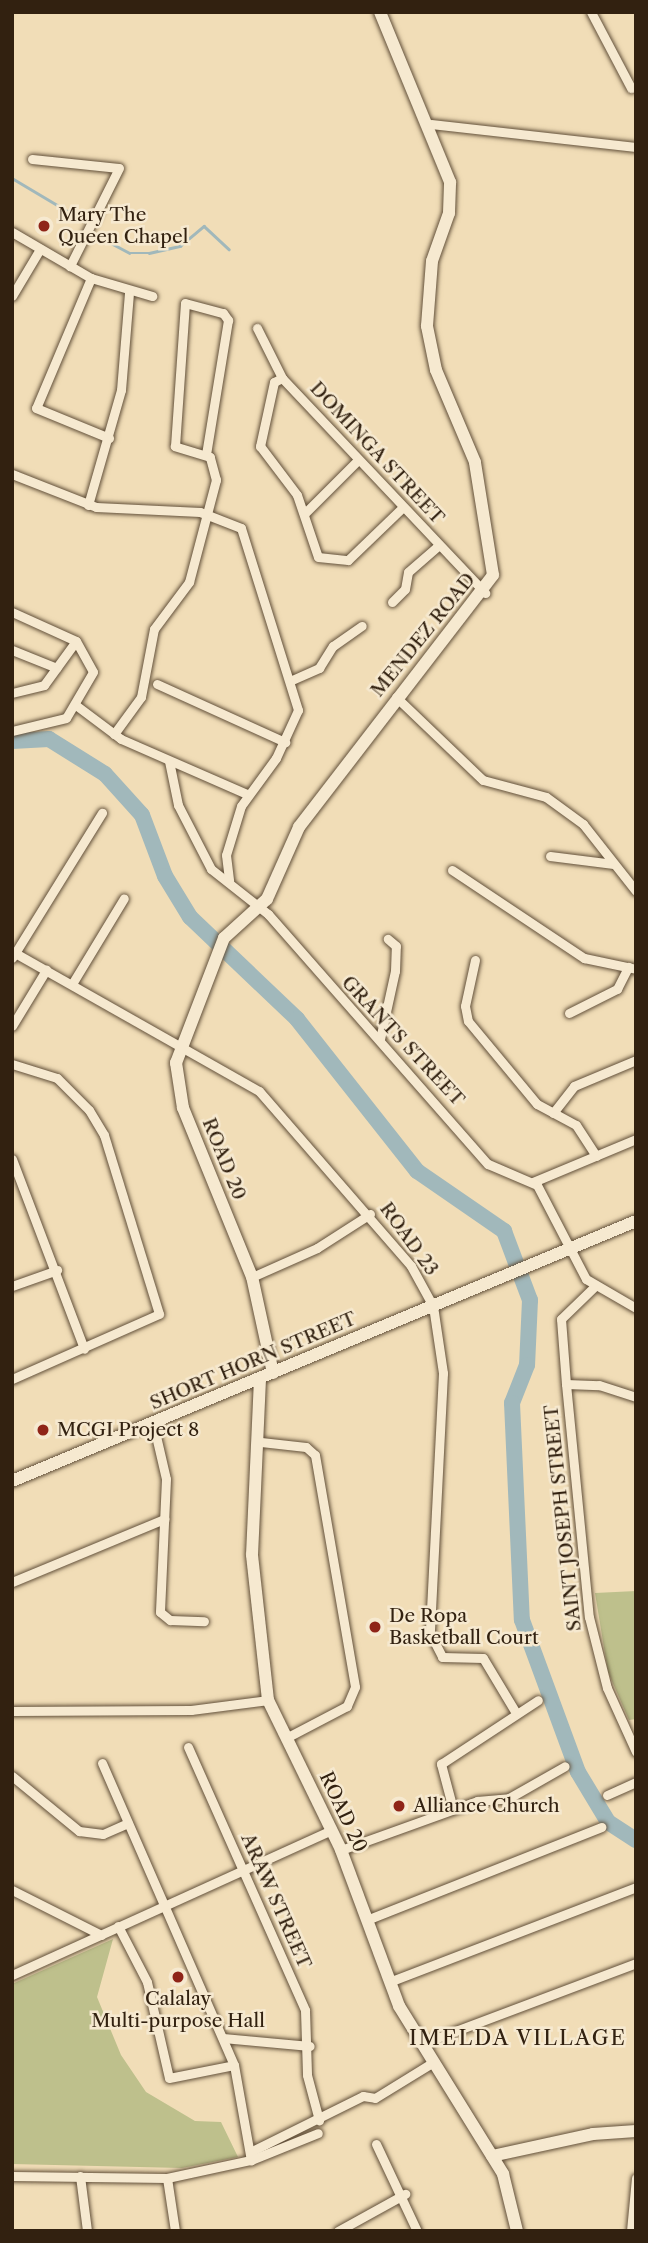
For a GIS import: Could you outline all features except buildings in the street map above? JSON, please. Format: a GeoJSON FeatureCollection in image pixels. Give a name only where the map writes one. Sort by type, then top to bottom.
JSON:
{"type":"FeatureCollection","features":[{"type":"Feature","properties":{"kind":"street","name":"MENDEZ ROAD"},"geometry":{"type":"LineString","coordinates":[[215,961],[224,938],[260,906],[273,889],[293,836],[396,697],[485,593],[493,569],[475,462],[433,360],[427,326],[432,261],[450,203],[431,124],[380,12]]}},
{"type":"Feature","properties":{"kind":"street"},"geometry":{"type":"LineString","coordinates":[[591,12],[631,88]]}},
{"type":"Feature","properties":{"kind":"street"},"geometry":{"type":"LineString","coordinates":[[431,124],[636,147]]}},
{"type":"Feature","properties":{"kind":"street"},"geometry":{"type":"LineString","coordinates":[[32,159],[120,168],[70,266]]}},
{"type":"Feature","properties":{"kind":"street"},"geometry":{"type":"LineString","coordinates":[[12,232],[91,278],[129,292],[152,296]]}},
{"type":"Feature","properties":{"kind":"street"},"geometry":{"type":"LineString","coordinates":[[12,296],[40,249]]}},
{"type":"Feature","properties":{"kind":"street"},"geometry":{"type":"LineString","coordinates":[[91,278],[36,408],[109,438]]}},
{"type":"Feature","properties":{"kind":"street"},"geometry":{"type":"LineString","coordinates":[[88,505],[109,438],[125,369],[129,292]]}},
{"type":"Feature","properties":{"kind":"street"},"geometry":{"type":"LineString","coordinates":[[114,734],[141,697],[154,629],[189,582],[216,468],[205,454],[180,452],[174,441],[185,303],[223,313],[228,320],[205,454]]}},
{"type":"Feature","properties":{"kind":"street","name":"DOMINGA STREET"},"geometry":{"type":"LineString","coordinates":[[257,328],[282,378],[485,593]]}},
{"type":"Feature","properties":{"kind":"street"},"geometry":{"type":"LineString","coordinates":[[282,378],[274,382],[260,446],[304,514],[318,557],[336,563],[348,560],[404,507]]}},
{"type":"Feature","properties":{"kind":"street"},"geometry":{"type":"LineString","coordinates":[[304,514],[358,460]]}},
{"type":"Feature","properties":{"kind":"street"},"geometry":{"type":"LineString","coordinates":[[12,474],[88,505],[207,513],[241,528],[292,680],[298,710],[285,742],[247,794],[226,855],[230,882]]}},
{"type":"Feature","properties":{"kind":"street"},"geometry":{"type":"LineString","coordinates":[[392,602],[405,589],[408,572],[439,545]]}},
{"type":"Feature","properties":{"kind":"street"},"geometry":{"type":"LineString","coordinates":[[12,612],[76,641],[93,672],[77,706],[66,718],[12,731]]}},
{"type":"Feature","properties":{"kind":"street"},"geometry":{"type":"LineString","coordinates":[[292,680],[319,668],[333,646],[362,626]]}},
{"type":"Feature","properties":{"kind":"street"},"geometry":{"type":"LineString","coordinates":[[12,693],[44,685],[76,641]]}},
{"type":"Feature","properties":{"kind":"street"},"geometry":{"type":"LineString","coordinates":[[12,650],[57,668]]}},
{"type":"Feature","properties":{"kind":"street"},"geometry":{"type":"LineString","coordinates":[[157,684],[285,742]]}},
{"type":"Feature","properties":{"kind":"street"},"geometry":{"type":"LineString","coordinates":[[396,697],[483,780],[546,797],[583,824],[636,891]]}},
{"type":"Feature","properties":{"kind":"street"},"geometry":{"type":"LineString","coordinates":[[77,706],[114,734],[247,794]]}},
{"type":"Feature","properties":{"kind":"street"},"geometry":{"type":"LineString","coordinates":[[169,761],[178,805],[204,861],[226,855]]}},
{"type":"Feature","properties":{"kind":"street"},"geometry":{"type":"LineString","coordinates":[[14,956],[102,813]]}},
{"type":"Feature","properties":{"kind":"street"},"geometry":{"type":"LineString","coordinates":[[550,856],[613,864]]}},
{"type":"Feature","properties":{"kind":"street","name":"GRANTS STREET"},"geometry":{"type":"LineString","coordinates":[[204,861],[260,906],[488,1164],[533,1182]]}},
{"type":"Feature","properties":{"kind":"street"},"geometry":{"type":"LineString","coordinates":[[452,870],[584,958],[632,968],[617,989],[569,1013]]}},
{"type":"Feature","properties":{"kind":"street"},"geometry":{"type":"LineString","coordinates":[[72,984],[124,898]]}},
{"type":"Feature","properties":{"kind":"street"},"geometry":{"type":"LineString","coordinates":[[380,1039],[389,1019],[394,943]]}},
{"type":"Feature","properties":{"kind":"street","name":"ROAD 23"},"geometry":{"type":"LineString","coordinates":[[14,956],[46,970],[182,1044],[259,1091],[370,1214],[433,1306],[443,1419],[430,1633],[442,1657],[483,1658],[516,1713]]}},
{"type":"Feature","properties":{"kind":"street"},"geometry":{"type":"LineString","coordinates":[[475,960],[465,1006],[468,1021],[537,1104],[584,1134],[596,1156]]}},
{"type":"Feature","properties":{"kind":"street","name":"ROAD 20"},"geometry":{"type":"LineString","coordinates":[[215,961],[182,1044],[176,1074],[180,1097],[252,1277],[273,1373]]}},
{"type":"Feature","properties":{"kind":"street"},"geometry":{"type":"LineString","coordinates":[[12,1026],[46,970]]}},
{"type":"Feature","properties":{"kind":"street"},"geometry":{"type":"LineString","coordinates":[[553,1113],[574,1086],[636,1060]]}},
{"type":"Feature","properties":{"kind":"street"},"geometry":{"type":"LineString","coordinates":[[12,1064],[57,1078],[94,1118],[159,1317],[12,1379]]}},
{"type":"Feature","properties":{"kind":"street"},"geometry":{"type":"LineString","coordinates":[[636,1139],[533,1182],[568,1250],[594,1287],[636,1308]]}},
{"type":"Feature","properties":{"kind":"street"},"geometry":{"type":"LineString","coordinates":[[12,1159],[57,1269],[84,1349]]}},
{"type":"Feature","properties":{"kind":"street"},"geometry":{"type":"LineString","coordinates":[[252,1277],[317,1248],[370,1214]]}},
{"type":"Feature","properties":{"kind":"street","name":"SHORT HORN STREET"},"geometry":{"type":"LineString","coordinates":[[12,1481],[636,1221]]}},
{"type":"Feature","properties":{"kind":"street"},"geometry":{"type":"LineString","coordinates":[[12,1286],[57,1269]]}},
{"type":"Feature","properties":{"kind":"street","name":"SAINT JOSEPH STREET"},"geometry":{"type":"LineString","coordinates":[[594,1287],[561,1319],[566,1384],[589,1617],[607,1688],[636,1752]]}},
{"type":"Feature","properties":{"kind":"street","name":"ROAD 20"},"geometry":{"type":"LineString","coordinates":[[260,1379],[261,1442],[252,1564],[268,1700],[341,1850],[369,1919],[389,1982],[421,2044],[492,2156],[510,2191],[517,2231]]}},
{"type":"Feature","properties":{"kind":"street"},"geometry":{"type":"LineString","coordinates":[[566,1384],[599,1385],[636,1397]]}},
{"type":"Feature","properties":{"kind":"street"},"geometry":{"type":"LineString","coordinates":[[153,1423],[165,1465],[160,1612],[170,1620],[204,1622]]}},
{"type":"Feature","properties":{"kind":"street"},"geometry":{"type":"LineString","coordinates":[[261,1442],[306,1447],[315,1455],[355,1687],[347,1706],[286,1738]]}},
{"type":"Feature","properties":{"kind":"street"},"geometry":{"type":"LineString","coordinates":[[12,1582],[164,1519]]}},
{"type":"Feature","properties":{"kind":"street"},"geometry":{"type":"LineString","coordinates":[[12,1711],[191,1710],[268,1700]]}},
{"type":"Feature","properties":{"kind":"street"},"geometry":{"type":"LineString","coordinates":[[453,1809],[441,1764],[538,1700]]}},
{"type":"Feature","properties":{"kind":"street","name":"ARAW STREET"},"geometry":{"type":"LineString","coordinates":[[188,1747],[305,2010],[310,2046],[307,2075],[319,2120]]}},
{"type":"Feature","properties":{"kind":"street"},"geometry":{"type":"LineString","coordinates":[[102,1763],[234,2065],[250,2156]]}},
{"type":"Feature","properties":{"kind":"street"},"geometry":{"type":"LineString","coordinates":[[341,1850],[453,1809],[509,1798],[565,1766]]}},
{"type":"Feature","properties":{"kind":"street"},"geometry":{"type":"LineString","coordinates":[[12,1776],[79,1830],[103,1834],[128,1823]]}},
{"type":"Feature","properties":{"kind":"street"},"geometry":{"type":"LineString","coordinates":[[607,1795],[636,1783]]}},
{"type":"Feature","properties":{"kind":"street"},"geometry":{"type":"LineString","coordinates":[[369,1919],[601,1827]]}},
{"type":"Feature","properties":{"kind":"street"},"geometry":{"type":"LineString","coordinates":[[12,1975],[332,1830]]}},
{"type":"Feature","properties":{"kind":"street"},"geometry":{"type":"LineString","coordinates":[[389,1982],[636,1887]]}},
{"type":"Feature","properties":{"kind":"street"},"geometry":{"type":"LineString","coordinates":[[12,1891],[101,1935]]}},
{"type":"Feature","properties":{"kind":"street"},"geometry":{"type":"LineString","coordinates":[[116,1927],[147,1982],[169,2078],[234,2065]]}},
{"type":"Feature","properties":{"kind":"street"},"geometry":{"type":"LineString","coordinates":[[421,2044],[636,1963]]}},
{"type":"Feature","properties":{"kind":"street"},"geometry":{"type":"LineString","coordinates":[[223,2038],[310,2046]]}},
{"type":"Feature","properties":{"kind":"street"},"geometry":{"type":"LineString","coordinates":[[250,2156],[363,2096],[375,2098],[432,2063]]}},
{"type":"Feature","properties":{"kind":"street"},"geometry":{"type":"LineString","coordinates":[[492,2156],[636,2131]]}},
{"type":"Feature","properties":{"kind":"street"},"geometry":{"type":"LineString","coordinates":[[12,2176],[167,2178],[250,2156],[318,2133]]}},
{"type":"Feature","properties":{"kind":"street"},"geometry":{"type":"LineString","coordinates":[[376,2144],[405,2194],[417,2231]]}},
{"type":"Feature","properties":{"kind":"street"},"geometry":{"type":"LineString","coordinates":[[79,2176],[87,2231]]}},
{"type":"Feature","properties":{"kind":"street"},"geometry":{"type":"LineString","coordinates":[[167,2178],[175,2231]]}},
{"type":"Feature","properties":{"kind":"street"},"geometry":{"type":"LineString","coordinates":[[633,2225],[636,2178]]}},
{"type":"Feature","properties":{"kind":"street"},"geometry":{"type":"LineString","coordinates":[[338,2231],[405,2194]]}},
{"type":"Feature","properties":{"kind":"green space"},"geometry":{"type":"Polygon","coordinates":[[[636,1591],[636,1719],[629,1720],[608,1672],[595,1593],[636,1591]]]}},
{"type":"Feature","properties":{"kind":"green space"},"geometry":{"type":"Polygon","coordinates":[[[113,1939],[97,1997],[121,2055],[146,2092],[195,2121],[221,2122],[238,2157],[182,2168],[12,2164],[12,1984],[113,1939]]]}},
{"type":"Feature","properties":{"kind":"waterway"},"geometry":{"type":"LineString","coordinates":[[12,178],[84,221]]}},
{"type":"Feature","properties":{"kind":"waterway"},"geometry":{"type":"LineString","coordinates":[[94,234],[129,253],[149,253],[180,246],[204,226],[229,249]]}},
{"type":"Feature","properties":{"kind":"waterway"},"geometry":{"type":"LineString","coordinates":[[12,741],[49,739],[105,774],[142,815],[165,876],[190,917],[297,1019],[417,1171],[504,1231],[530,1300],[527,1365],[512,1403],[522,1620],[578,1772],[608,1822],[636,1840]]}},
{"type":"Feature","properties":{"kind":"place","name":"Mary The Queen Chapel"},"geometry":{"type":"Point","coordinates":[44,226]}},
{"type":"Feature","properties":{"kind":"place","name":"MCGI Project 8"},"geometry":{"type":"Point","coordinates":[43,1430]}},
{"type":"Feature","properties":{"kind":"place","name":"De Ropa Basketball Court"},"geometry":{"type":"Point","coordinates":[375,1627]}},
{"type":"Feature","properties":{"kind":"place","name":"Alliance Church"},"geometry":{"type":"Point","coordinates":[399,1806]}},
{"type":"Feature","properties":{"kind":"place","name":"Calalay Multi-purpose Hall"},"geometry":{"type":"Point","coordinates":[178,1977]}},
{"type":"Feature","properties":{"kind":"district","name":"IMELDA VILLAGE"},"geometry":{"type":"Point","coordinates":[518,2038]}}]}
